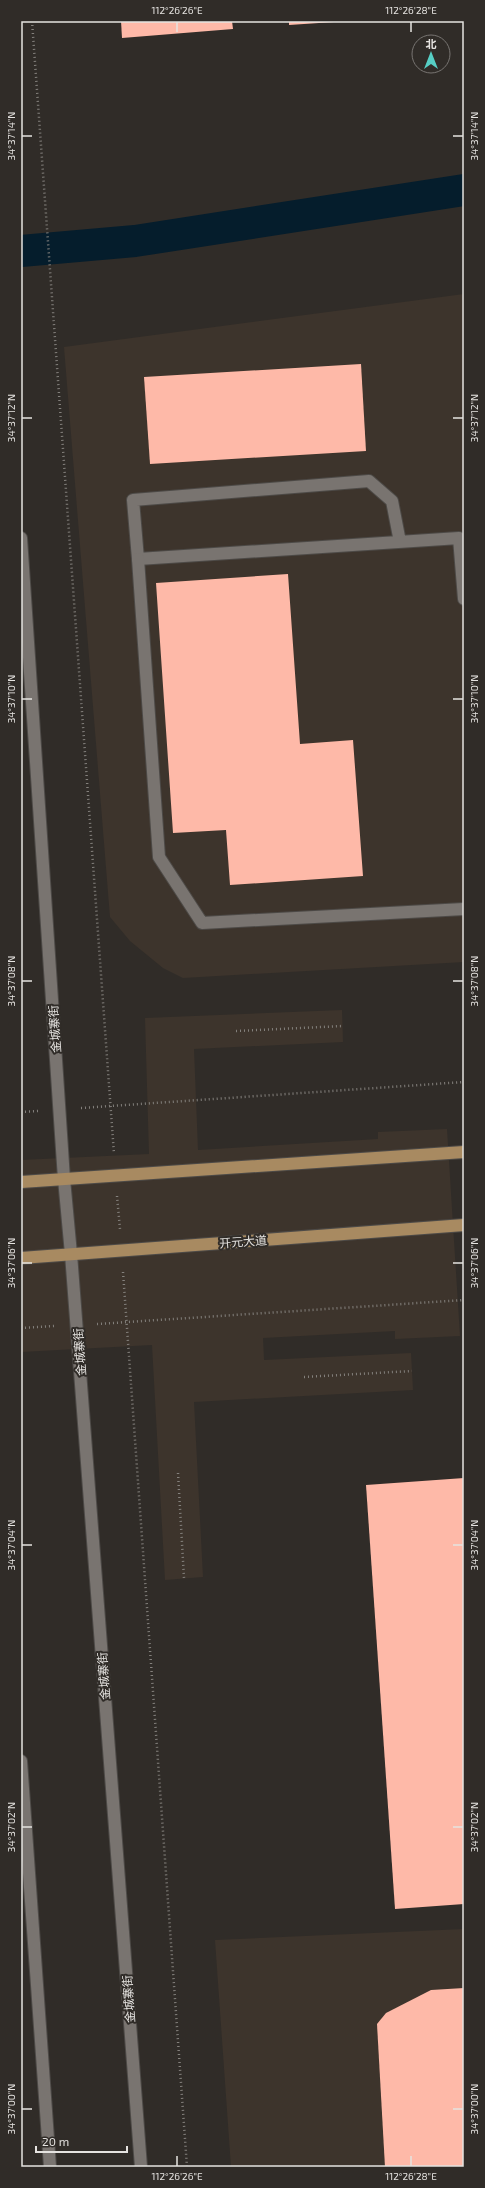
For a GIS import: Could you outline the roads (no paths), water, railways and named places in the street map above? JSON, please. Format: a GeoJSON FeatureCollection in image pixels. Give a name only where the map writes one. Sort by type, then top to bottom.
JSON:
{"type":"FeatureCollection","features":[{"type":"Feature","properties":{"kind":"main road"},"geometry":{"type":"LineString","coordinates":[[400,542],[392,501],[369,481],[133,500],[159,857],[202,923],[464,909]]}},
{"type":"Feature","properties":{"kind":"main road","name":"金城寨街"},"geometry":{"type":"LineString","coordinates":[[21,538],[64,1179],[77,1325],[141,2167]]}},
{"type":"Feature","properties":{"kind":"main road"},"geometry":{"type":"LineString","coordinates":[[138,559],[459,538],[464,599]]}},
{"type":"Feature","properties":{"kind":"main road"},"geometry":{"type":"LineString","coordinates":[[21,1182],[464,1152]]}},
{"type":"Feature","properties":{"kind":"main road","name":"开元大道"},"geometry":{"type":"LineString","coordinates":[[21,1258],[464,1225]]}},
{"type":"Feature","properties":{"kind":"main road"},"geometry":{"type":"LineString","coordinates":[[21,1761],[50,2167]]}},
{"type":"Feature","properties":{"kind":"waterway"},"geometry":{"type":"LineString","coordinates":[[21,251],[135,241],[464,190]]}}]}
